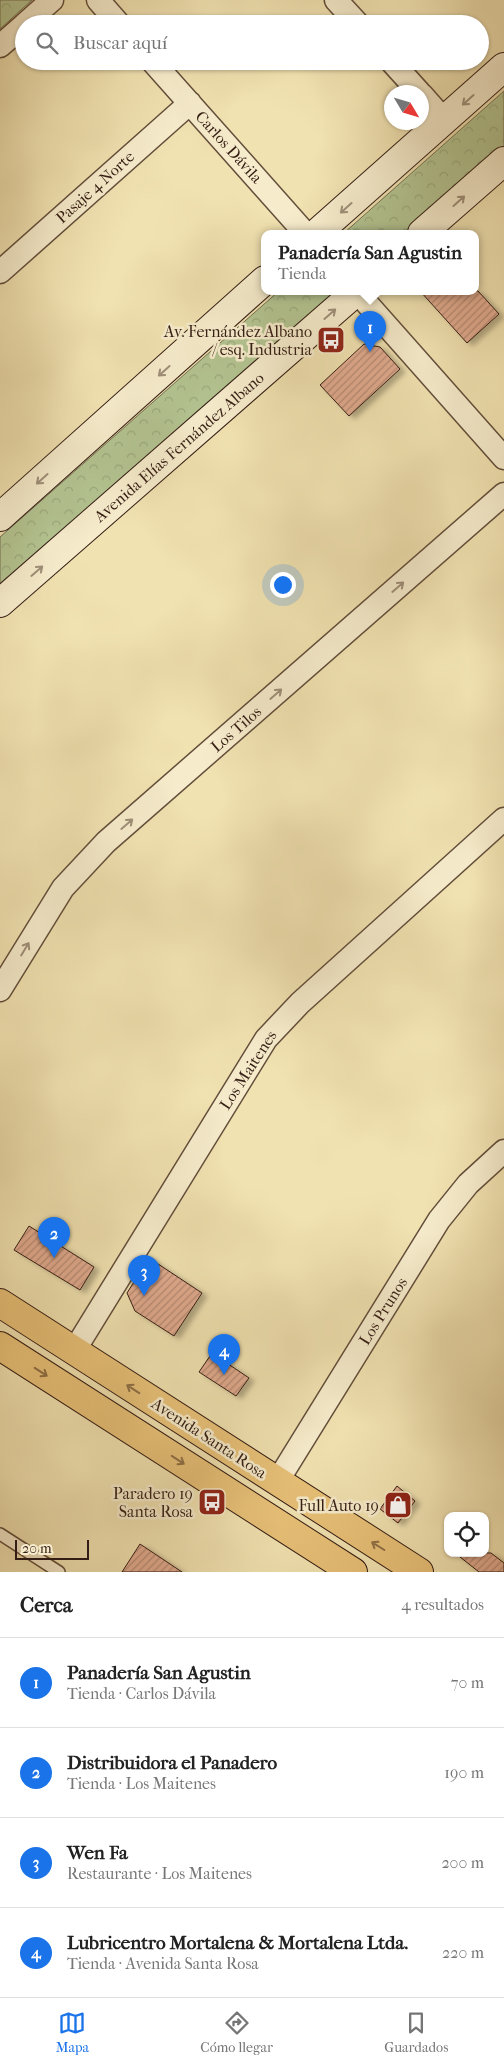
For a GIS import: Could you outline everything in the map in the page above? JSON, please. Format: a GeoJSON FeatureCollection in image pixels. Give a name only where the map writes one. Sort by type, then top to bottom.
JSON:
{"type":"FeatureCollection","features":[{"type":"Feature","properties":{"kind":"main road"},"geometry":{"type":"LineString","coordinates":[[320,230],[504,68]]}},
{"type":"Feature","properties":{"kind":"main road"},"geometry":{"type":"LineString","coordinates":[[425,230],[504,161]]}},
{"type":"Feature","properties":{"kind":"main road"},"geometry":{"type":"LineString","coordinates":[[0,518],[261,284]]}},
{"type":"Feature","properties":{"kind":"main road","name":"Avenida Elías Fernández Albano"},"geometry":{"type":"LineString","coordinates":[[0,603],[352,295]]}},
{"type":"Feature","properties":{"kind":"main road","name":"Avenida Santa Rosa"},"geometry":{"type":"LineString","coordinates":[[0,1304],[419,1572]]}},
{"type":"Feature","properties":{"kind":"main road"},"geometry":{"type":"LineString","coordinates":[[0,1346],[353,1572]]}},
{"type":"Feature","properties":{"kind":"street"},"geometry":{"type":"LineString","coordinates":[[34,15],[52,0]]}},
{"type":"Feature","properties":{"kind":"street"},"geometry":{"type":"LineString","coordinates":[[98,0],[111,15]]}},
{"type":"Feature","properties":{"kind":"street"},"geometry":{"type":"LineString","coordinates":[[336,0],[350,15]]}},
{"type":"Feature","properties":{"kind":"street"},"geometry":{"type":"LineString","coordinates":[[0,46],[15,32]]}},
{"type":"Feature","properties":{"kind":"street","name":"Carlos Dávila"},"geometry":{"type":"LineString","coordinates":[[160,70],[302,230]]}},
{"type":"Feature","properties":{"kind":"street"},"geometry":{"type":"LineString","coordinates":[[399,70],[412,85]]}},
{"type":"Feature","properties":{"kind":"street","name":"Pasaje 4 Norte"},"geometry":{"type":"LineString","coordinates":[[0,272],[190,103]]}},
{"type":"Feature","properties":{"kind":"street"},"geometry":{"type":"LineString","coordinates":[[429,104],[444,120]]}},
{"type":"Feature","properties":{"kind":"street"},"geometry":{"type":"LineString","coordinates":[[361,295],[504,458]]}},
{"type":"Feature","properties":{"kind":"street","name":"Los Tilos"},"geometry":{"type":"LineString","coordinates":[[0,990],[63,888],[106,842],[504,494]]}},
{"type":"Feature","properties":{"kind":"street","name":"Los Maitenes"},"geometry":{"type":"LineString","coordinates":[[74,1351],[266,1039],[300,1003],[504,819]]}},
{"type":"Feature","properties":{"kind":"street","name":"Los Prunos"},"geometry":{"type":"LineString","coordinates":[[277,1482],[439,1220],[468,1184],[504,1151]]}},
{"type":"Feature","properties":{"kind":"lane"},"geometry":{"type":"LineString","coordinates":[[0,1534],[59,1572]]}},
{"type":"Feature","properties":{"kind":"green space"},"geometry":{"type":"Polygon","coordinates":[[[0,0],[32,0],[15,15],[0,29],[0,0]]]}},
{"type":"Feature","properties":{"kind":"green space"},"geometry":{"type":"Polygon","coordinates":[[[504,91],[504,147],[410,230],[347,230],[504,91]]]}},
{"type":"Feature","properties":{"kind":"green space"},"geometry":{"type":"Polygon","coordinates":[[[274,295],[336,295],[0,590],[0,537],[274,295]]]}},
{"type":"Feature","properties":{"kind":"building"},"geometry":{"type":"Polygon","coordinates":[[[479,292],[499,314],[467,343],[424,295],[479,295],[479,292]]]}},
{"type":"Feature","properties":{"kind":"building"},"geometry":{"type":"Polygon","coordinates":[[[364,344],[380,347],[400,369],[349,416],[320,385],[364,344]]]}},
{"type":"Feature","properties":{"kind":"building"},"geometry":{"type":"Polygon","coordinates":[[[29,1226],[94,1267],[80,1290],[14,1250],[29,1226]]]}},
{"type":"Feature","properties":{"kind":"building"},"geometry":{"type":"Polygon","coordinates":[[[149,1258],[202,1293],[174,1336],[135,1311],[127,1293],[149,1258]]]}},
{"type":"Feature","properties":{"kind":"building"},"geometry":{"type":"Polygon","coordinates":[[[212,1353],[249,1378],[236,1396],[199,1372],[212,1353]]]}},
{"type":"Feature","properties":{"kind":"building","name":"Full Auto 19"},"geometry":{"type":"Polygon","coordinates":[[[397,1486],[415,1501],[398,1523],[380,1509],[397,1486]]]}},
{"type":"Feature","properties":{"kind":"building"},"geometry":{"type":"Polygon","coordinates":[[[140,1544],[182,1572],[122,1572],[140,1544]]]}},
{"type":"Feature","properties":{"kind":"building"},"geometry":{"type":"Polygon","coordinates":[[[489,1553],[491,1553],[504,1563],[504,1572],[479,1572],[460,1557],[489,1557],[489,1553]]]}},
{"type":"Feature","properties":{"kind":"place","name":"Av. Fernández Albano / esq. Industria"},"geometry":{"type":"Point","coordinates":[331,340]}},
{"type":"Feature","properties":{"kind":"place","name":"Panadería San Agustin"},"geometry":{"type":"Point","coordinates":[370,352]}},
{"type":"Feature","properties":{"kind":"place","name":"Distribuidora el Panadero"},"geometry":{"type":"Point","coordinates":[54,1258]}},
{"type":"Feature","properties":{"kind":"place","name":"Wen Fa"},"geometry":{"type":"Point","coordinates":[144,1296]}},
{"type":"Feature","properties":{"kind":"place","name":"Lubricentro Mortalena & Mortalena Ltda."},"geometry":{"type":"Point","coordinates":[224,1375]}},
{"type":"Feature","properties":{"kind":"place","name":"Paradero 19 Santa Rosa"},"geometry":{"type":"Point","coordinates":[212,1502]}},
{"type":"Feature","properties":{"kind":"place","name":"Full Auto 19"},"geometry":{"type":"Point","coordinates":[398,1505]}}]}
